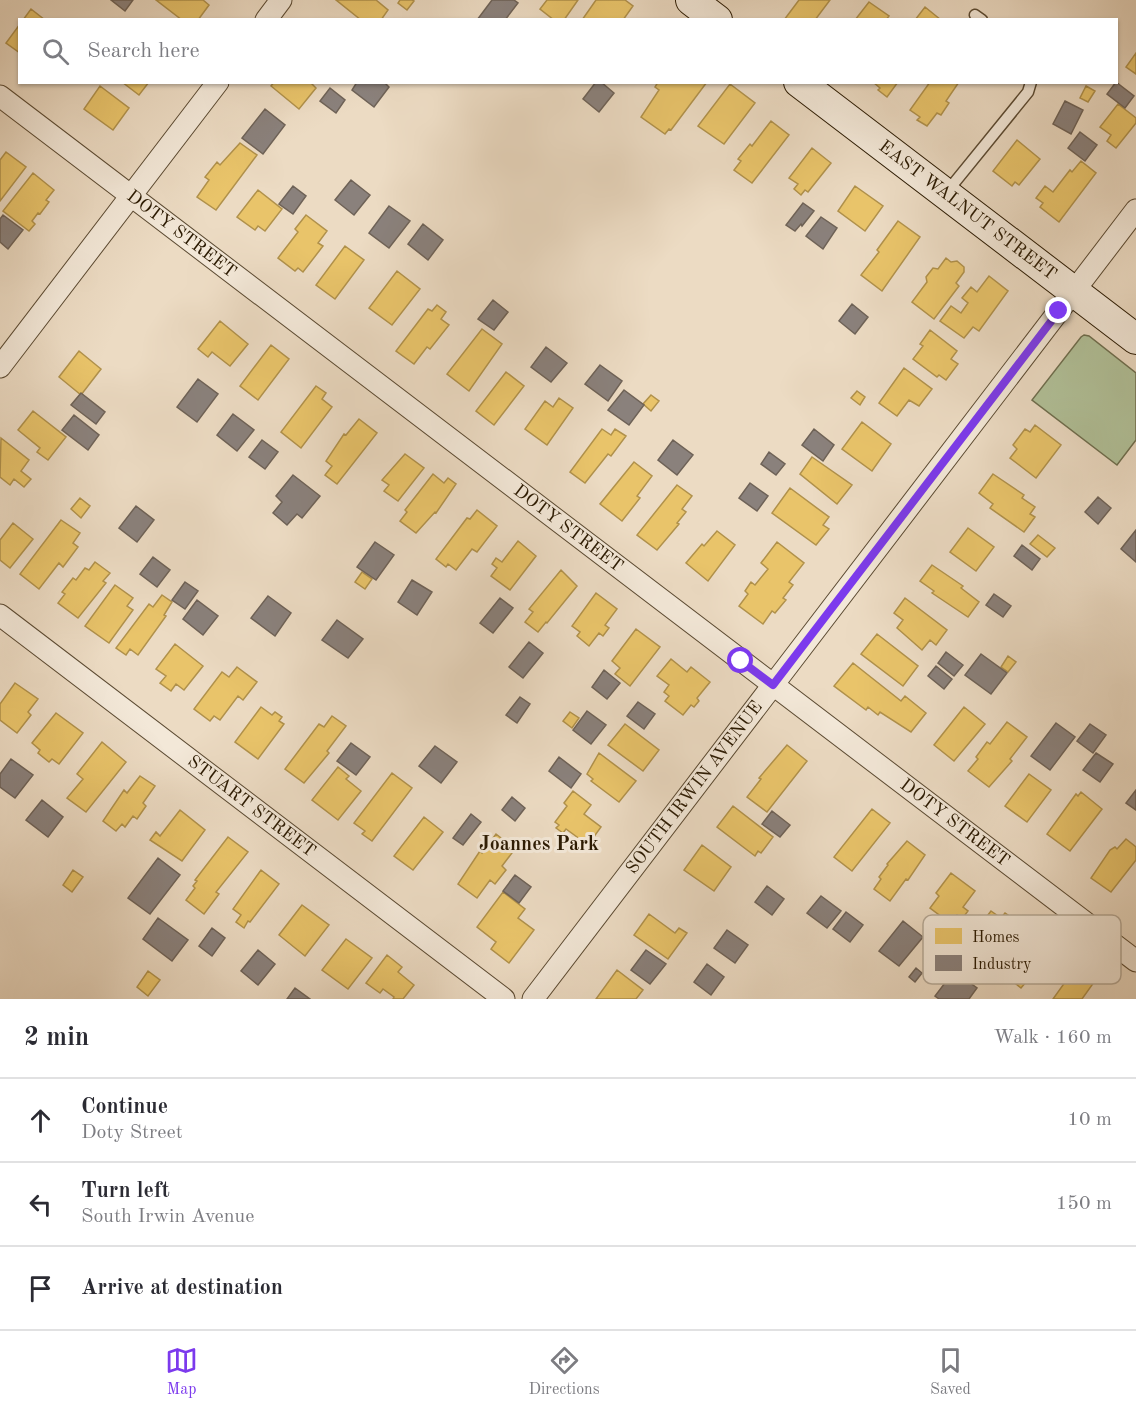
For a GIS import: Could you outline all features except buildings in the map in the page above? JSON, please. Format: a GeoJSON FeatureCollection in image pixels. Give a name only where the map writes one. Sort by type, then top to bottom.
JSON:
{"type":"FeatureCollection","features":[{"type":"Feature","properties":{"kind":"street"},"geometry":{"type":"LineString","coordinates":[[268,18],[281,0]]}},
{"type":"Feature","properties":{"kind":"street"},"geometry":{"type":"LineString","coordinates":[[691,0],[714,18]]}},
{"type":"Feature","properties":{"kind":"street"},"geometry":{"type":"LineString","coordinates":[[1,363],[216,84]]}},
{"type":"Feature","properties":{"kind":"street","name":"EAST WALNUT STREET"},"geometry":{"type":"LineString","coordinates":[[802,84],[1136,339]]}},
{"type":"Feature","properties":{"kind":"street","name":"DOTY STREET"},"geometry":{"type":"LineString","coordinates":[[0,96],[1076,915]]}},
{"type":"Feature","properties":{"kind":"street","name":"SOUTH IRWIN AVENUE"},"geometry":{"type":"LineString","coordinates":[[534,999],[1136,210]]}},
{"type":"Feature","properties":{"kind":"street","name":"STUART STREET"},"geometry":{"type":"LineString","coordinates":[[0,615],[504,999]]}},
{"type":"Feature","properties":{"kind":"street","name":"DOTY STREET"},"geometry":{"type":"LineString","coordinates":[[1121,950],[1136,961]]}},
{"type":"Feature","properties":{"kind":"lane"},"geometry":{"type":"LineString","coordinates":[[945,194],[1028,92],[1030,84]]}},
{"type":"Feature","properties":{"kind":"green space"},"geometry":{"type":"Polygon","coordinates":[[[1084,335],[1089,336],[1136,373],[1136,440],[1117,465],[1032,400],[1084,335]]]}},
{"type":"Feature","properties":{"kind":"district","name":"Joannes Park"},"geometry":{"type":"Point","coordinates":[539,845]}},
{"type":"Feature","properties":{"kind":"route"},"geometry":{"type":"LineString","coordinates":[[741,661],[773,685],[1059,311]]}}]}
